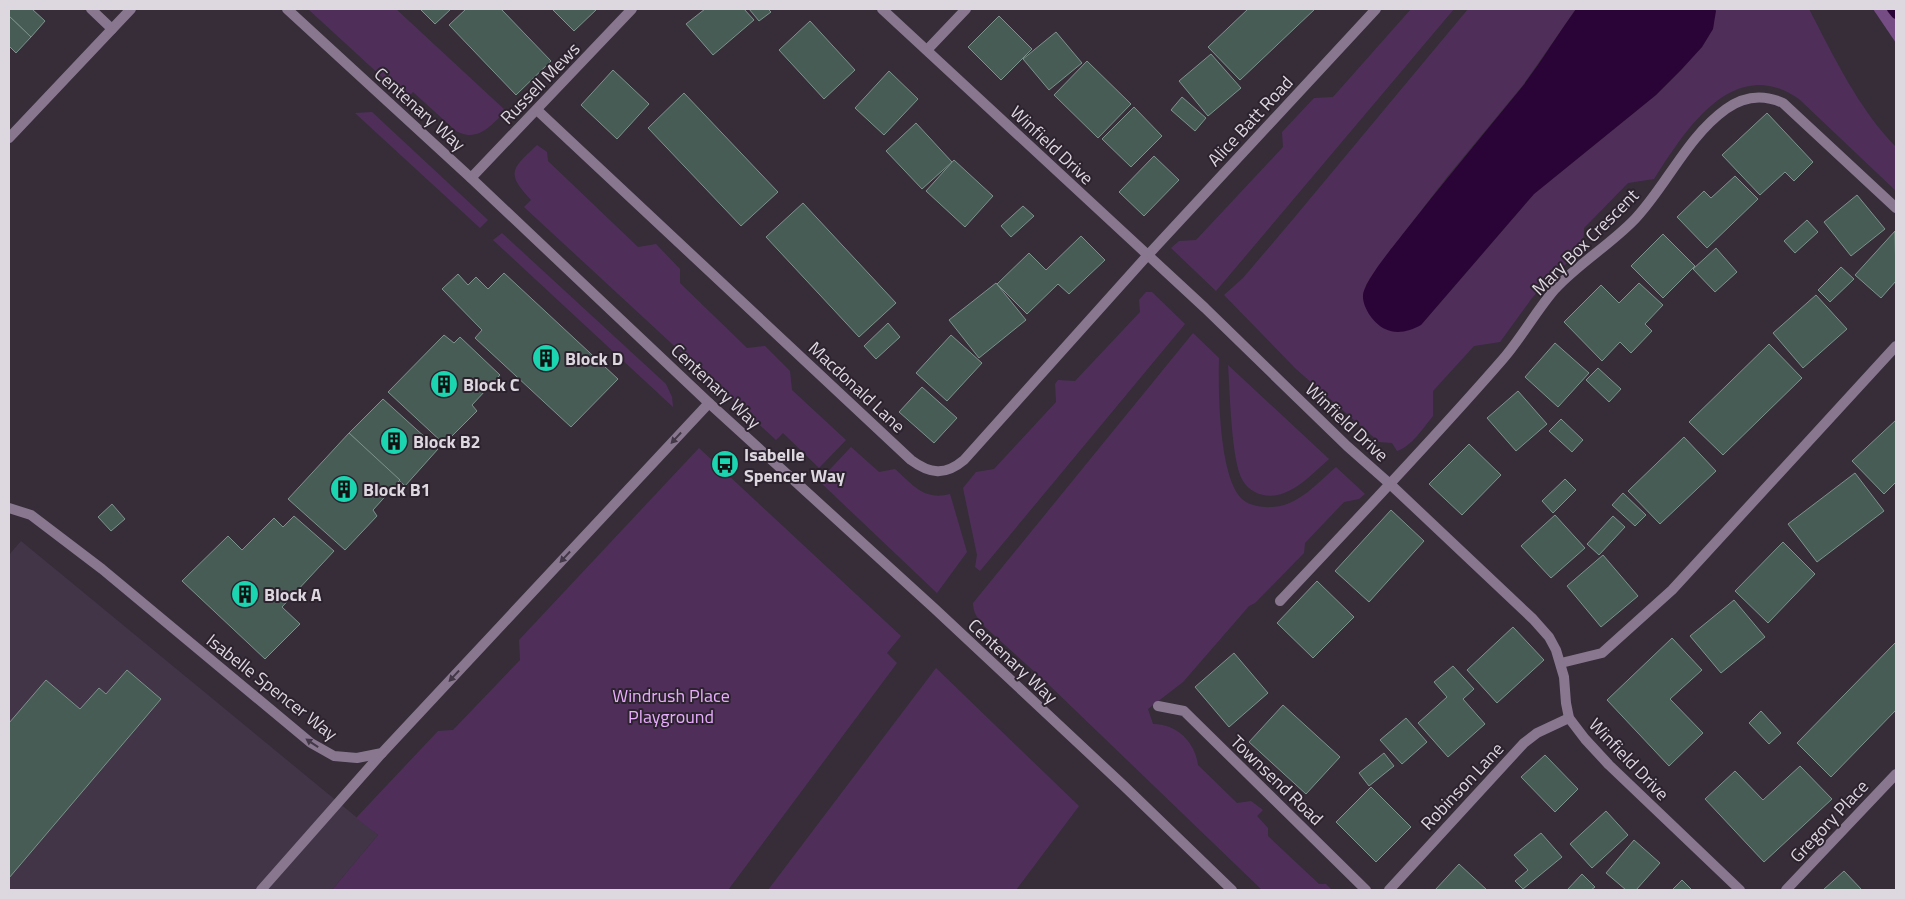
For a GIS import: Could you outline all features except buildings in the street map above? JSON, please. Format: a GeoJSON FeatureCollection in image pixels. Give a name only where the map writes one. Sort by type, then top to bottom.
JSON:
{"type":"FeatureCollection","features":[{"type":"Feature","properties":{"kind":"street"},"geometry":{"type":"LineString","coordinates":[[91,9],[112,28]]}},
{"type":"Feature","properties":{"kind":"street"},"geometry":{"type":"LineString","coordinates":[[9,138],[131,9]]}},
{"type":"Feature","properties":{"kind":"street","name":"Centenary Way"},"geometry":{"type":"LineString","coordinates":[[287,9],[471,178],[709,403],[957,630],[1232,890]]}},
{"type":"Feature","properties":{"kind":"street","name":"Russell Mews"},"geometry":{"type":"LineString","coordinates":[[471,178],[632,9]]}},
{"type":"Feature","properties":{"kind":"street","name":"Winfield Drive"},"geometry":{"type":"LineString","coordinates":[[882,9],[1205,308],[1347,446],[1533,619],[1549,636],[1556,650],[1564,677],[1569,718],[1585,739],[1609,765],[1740,890]]}},
{"type":"Feature","properties":{"kind":"street"},"geometry":{"type":"LineString","coordinates":[[927,50],[966,9]]}},
{"type":"Feature","properties":{"kind":"street","name":"Alice Batt Road"},"geometry":{"type":"LineString","coordinates":[[1148,256],[1376,9]]}},
{"type":"Feature","properties":{"kind":"street","name":"Mary Box Crescent"},"geometry":{"type":"LineString","coordinates":[[1280,601],[1390,484],[1506,356],[1556,288],[1635,219],[1692,143],[1726,109],[1738,102],[1762,96],[1773,98],[1783,103],[1896,208]]}},
{"type":"Feature","properties":{"kind":"street","name":"Macdonald Lane"},"geometry":{"type":"LineString","coordinates":[[537,110],[911,460],[922,468],[932,471],[954,468],[964,460],[1148,256]]}},
{"type":"Feature","properties":{"kind":"street"},"geometry":{"type":"LineString","coordinates":[[1561,664],[1602,653],[1672,590],[1896,346]]}},
{"type":"Feature","properties":{"kind":"street"},"geometry":{"type":"LineString","coordinates":[[261,890],[382,753],[709,403]]}},
{"type":"Feature","properties":{"kind":"street","name":"Isabelle Spencer Way"},"geometry":{"type":"LineString","coordinates":[[9,508],[31,515],[102,569],[310,743],[334,756],[357,758],[382,753]]}},
{"type":"Feature","properties":{"kind":"street","name":"Townsend Road"},"geometry":{"type":"LineString","coordinates":[[1158,706],[1184,712],[1366,890]]}},
{"type":"Feature","properties":{"kind":"street","name":"Robinson Lane"},"geometry":{"type":"LineString","coordinates":[[1389,890],[1524,743],[1537,733],[1569,718]]}},
{"type":"Feature","properties":{"kind":"street","name":"Gregory Place"},"geometry":{"type":"LineString","coordinates":[[1786,890],[1896,774]]}},
{"type":"Feature","properties":{"kind":"shaded area"},"geometry":{"type":"Polygon","coordinates":[[[1576,9],[1715,9],[1716,11],[1713,29],[1702,47],[1681,70],[1656,95],[1534,194],[1421,325],[1399,332],[1381,327],[1364,305],[1363,295],[1369,281],[1386,256],[1522,87],[1576,9]]]}},
{"type":"Feature","properties":{"kind":"shaded area"},"geometry":{"type":"Polygon","coordinates":[[[1873,9],[1896,9],[1896,43],[1873,9]]]}},
{"type":"Feature","properties":{"kind":"shaded area"},"geometry":{"type":"Polygon","coordinates":[[[21,541],[378,835],[332,890],[9,890],[9,555],[21,541]]]}},
{"type":"Feature","properties":{"kind":"green space"},"geometry":{"type":"Polygon","coordinates":[[[308,9],[396,9],[506,111],[489,127],[478,134],[471,135],[456,131],[413,92],[406,99],[308,9]]]}},
{"type":"Feature","properties":{"kind":"green space"},"geometry":{"type":"Polygon","coordinates":[[[1411,9],[1454,9],[1216,291],[1171,248],[1179,241],[1196,240],[1283,147],[1282,132],[1314,98],[1333,97],[1411,9]]]}},
{"type":"Feature","properties":{"kind":"green space"},"geometry":{"type":"Polygon","coordinates":[[[1468,9],[1576,9],[1523,85],[1447,177],[1366,285],[1421,325],[1534,194],[1656,95],[1681,70],[1702,47],[1713,29],[1715,9],[1809,9],[1837,63],[1859,99],[1870,116],[1896,147],[1896,191],[1799,99],[1775,87],[1753,85],[1733,91],[1714,103],[1696,120],[1654,179],[1628,183],[1584,228],[1583,251],[1552,275],[1532,298],[1500,342],[1474,346],[1433,391],[1433,416],[1408,445],[1397,451],[1392,443],[1379,442],[1296,369],[1224,295],[1243,278],[1468,9]]]}},
{"type":"Feature","properties":{"kind":"green space"},"geometry":{"type":"Polygon","coordinates":[[[372,112],[488,220],[480,228],[355,113],[372,112]]]}},
{"type":"Feature","properties":{"kind":"green space"},"geometry":{"type":"Polygon","coordinates":[[[537,145],[547,152],[548,161],[638,247],[656,244],[680,269],[680,283],[747,348],[765,346],[790,371],[792,390],[846,440],[819,468],[783,433],[776,440],[524,207],[531,200],[517,183],[515,171],[522,160],[537,145]]]}},
{"type":"Feature","properties":{"kind":"green space"},"geometry":{"type":"Polygon","coordinates":[[[502,233],[666,384],[672,397],[673,407],[493,240],[502,233]]]}},
{"type":"Feature","properties":{"kind":"green space"},"geometry":{"type":"Polygon","coordinates":[[[1146,292],[1152,292],[1185,324],[980,571],[975,567],[977,555],[963,488],[976,472],[994,469],[1056,402],[1055,384],[1058,380],[1075,381],[1140,312],[1139,300],[1146,292]]]}},
{"type":"Feature","properties":{"kind":"green space"},"geometry":{"type":"Polygon","coordinates":[[[1193,333],[1219,358],[1221,430],[1224,451],[1233,485],[1244,501],[1262,507],[1276,507],[1287,504],[1307,493],[1336,467],[1365,494],[1359,499],[1344,502],[1305,543],[1304,553],[1255,603],[1249,606],[1183,682],[1148,709],[1153,724],[1170,727],[1189,742],[1198,765],[1237,803],[1251,801],[1263,810],[1257,816],[1268,828],[1268,836],[1319,884],[1326,884],[1332,890],[1262,890],[1047,683],[985,627],[978,619],[974,610],[973,603],[1193,333]]]}},
{"type":"Feature","properties":{"kind":"green space"},"geometry":{"type":"Polygon","coordinates":[[[1228,365],[1329,459],[1296,487],[1278,495],[1267,496],[1251,490],[1243,481],[1239,472],[1234,443],[1228,365]]]}},
{"type":"Feature","properties":{"kind":"green space"},"geometry":{"type":"Polygon","coordinates":[[[851,447],[879,472],[895,469],[913,486],[926,493],[941,496],[950,494],[967,552],[937,593],[819,481],[851,447]]]}},
{"type":"Feature","properties":{"kind":"green space","name":"Windrush Place Playground"},"geometry":{"type":"Polygon","coordinates":[[[699,448],[901,636],[887,653],[897,663],[728,890],[332,890],[378,835],[356,818],[438,731],[453,730],[520,660],[519,640],[699,448]]]}},
{"type":"Feature","properties":{"kind":"green space"},"geometry":{"type":"Polygon","coordinates":[[[936,668],[1079,806],[1016,890],[768,890],[936,668]]]}},
{"type":"Feature","properties":{"kind":"waterway"},"geometry":{"type":"LineString","coordinates":[[1892,9],[1896,14]]}},
{"type":"Feature","properties":{"kind":"place","name":"Block D"},"geometry":{"type":"Point","coordinates":[546,358]}},
{"type":"Feature","properties":{"kind":"place","name":"Block C"},"geometry":{"type":"Point","coordinates":[444,384]}},
{"type":"Feature","properties":{"kind":"place","name":"Block B2"},"geometry":{"type":"Point","coordinates":[394,441]}},
{"type":"Feature","properties":{"kind":"place","name":"Isabelle Spencer Way"},"geometry":{"type":"Point","coordinates":[725,464]}},
{"type":"Feature","properties":{"kind":"place","name":"Block B1"},"geometry":{"type":"Point","coordinates":[344,489]}},
{"type":"Feature","properties":{"kind":"place","name":"Block A"},"geometry":{"type":"Point","coordinates":[245,594]}}]}
